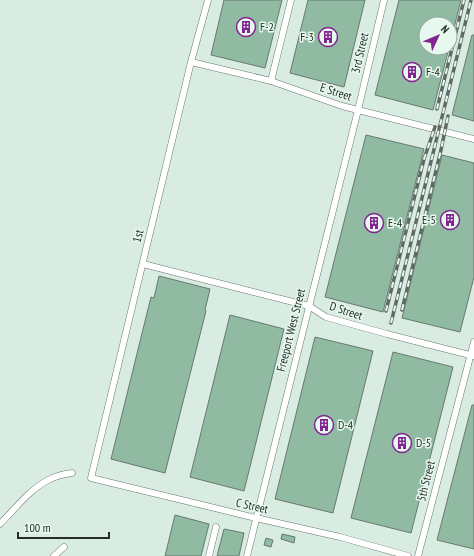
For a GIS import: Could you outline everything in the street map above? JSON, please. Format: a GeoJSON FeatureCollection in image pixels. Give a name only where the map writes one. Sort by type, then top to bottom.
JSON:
{"type":"FeatureCollection","features":[{"type":"Feature","properties":{"kind":"street","name":"1st"},"geometry":{"type":"LineString","coordinates":[[91,478],[208,0]]}},
{"type":"Feature","properties":{"kind":"street"},"geometry":{"type":"LineString","coordinates":[[271,81],[291,0]]}},
{"type":"Feature","properties":{"kind":"street","name":"3rd Street"},"geometry":{"type":"LineString","coordinates":[[358,110],[384,0]]}},
{"type":"Feature","properties":{"kind":"street","name":"E Street"},"geometry":{"type":"LineString","coordinates":[[192,62],[271,81],[342,106],[474,139]]}},
{"type":"Feature","properties":{"kind":"street","name":"Freeport West Street"},"geometry":{"type":"LineString","coordinates":[[247,556],[358,110]]}},
{"type":"Feature","properties":{"kind":"street","name":"D Street"},"geometry":{"type":"LineString","coordinates":[[143,264],[309,306],[326,317],[472,356]]}},
{"type":"Feature","properties":{"kind":"street","name":"5th Street"},"geometry":{"type":"LineString","coordinates":[[418,556],[472,356],[474,342]]}},
{"type":"Feature","properties":{"kind":"street"},"geometry":{"type":"LineString","coordinates":[[0,524],[30,493],[47,481],[60,475],[72,473]]}},
{"type":"Feature","properties":{"kind":"street","name":"C Street"},"geometry":{"type":"LineString","coordinates":[[91,478],[340,537],[408,556]]}},
{"type":"Feature","properties":{"kind":"street"},"geometry":{"type":"LineString","coordinates":[[209,556],[216,527]]}},
{"type":"Feature","properties":{"kind":"street"},"geometry":{"type":"LineString","coordinates":[[54,556],[64,547]]}},
{"type":"Feature","properties":{"kind":"building","name":"F-2"},"geometry":{"type":"Polygon","coordinates":[[[224,0],[282,0],[265,68],[211,55],[224,0]]]}},
{"type":"Feature","properties":{"kind":"building","name":"F-3"},"geometry":{"type":"Polygon","coordinates":[[[308,0],[365,0],[344,87],[290,73],[308,0]]]}},
{"type":"Feature","properties":{"kind":"building","name":"F-4"},"geometry":{"type":"Polygon","coordinates":[[[399,0],[461,0],[457,16],[418,16],[418,56],[447,56],[433,110],[375,95],[399,0]]]}},
{"type":"Feature","properties":{"kind":"building"},"geometry":{"type":"Polygon","coordinates":[[[472,35],[474,35],[474,121],[452,115],[472,35]]]}},
{"type":"Feature","properties":{"kind":"building","name":"E-4"},"geometry":{"type":"Polygon","coordinates":[[[366,135],[424,149],[383,312],[325,297],[366,135]]]}},
{"type":"Feature","properties":{"kind":"building","name":"E-5"},"geometry":{"type":"Polygon","coordinates":[[[442,155],[474,163],[474,277],[460,332],[402,318],[442,155]]]}},
{"type":"Feature","properties":{"kind":"building"},"geometry":{"type":"Polygon","coordinates":[[[159,276],[210,289],[206,311],[165,473],[111,459],[151,297],[154,298],[159,276]]]}},
{"type":"Feature","properties":{"kind":"building"},"geometry":{"type":"Polygon","coordinates":[[[230,315],[284,329],[244,491],[190,477],[230,315]]]}},
{"type":"Feature","properties":{"kind":"building","name":"D-4"},"geometry":{"type":"Polygon","coordinates":[[[315,337],[373,351],[333,513],[275,499],[315,337]]]}},
{"type":"Feature","properties":{"kind":"building","name":"D-5"},"geometry":{"type":"Polygon","coordinates":[[[393,352],[453,367],[411,533],[351,518],[393,352]]]}},
{"type":"Feature","properties":{"kind":"building"},"geometry":{"type":"Polygon","coordinates":[[[472,405],[474,405],[474,549],[437,540],[472,405]]]}},
{"type":"Feature","properties":{"kind":"building"},"geometry":{"type":"Polygon","coordinates":[[[175,515],[209,524],[201,556],[165,556],[175,515]]]}},
{"type":"Feature","properties":{"kind":"building"},"geometry":{"type":"Polygon","coordinates":[[[224,529],[244,533],[239,556],[217,556],[224,529]]]}},
{"type":"Feature","properties":{"kind":"building"},"geometry":{"type":"Polygon","coordinates":[[[282,534],[295,537],[294,543],[281,539],[282,534]]]}},
{"type":"Feature","properties":{"kind":"building"},"geometry":{"type":"Polygon","coordinates":[[[266,538],[273,540],[271,547],[264,545],[266,538]]]}},
{"type":"Feature","properties":{"kind":"railway"},"geometry":{"type":"LineString","coordinates":[[437,109],[464,0]]}},
{"type":"Feature","properties":{"kind":"railway"},"geometry":{"type":"LineString","coordinates":[[391,323],[471,0]]}},
{"type":"Feature","properties":{"kind":"railway"},"geometry":{"type":"LineString","coordinates":[[402,310],[448,116]]}},
{"type":"Feature","properties":{"kind":"railway"},"geometry":{"type":"LineString","coordinates":[[386,311],[424,159],[435,127]]}},
{"type":"Feature","properties":{"kind":"place","name":"F-2"},"geometry":{"type":"Point","coordinates":[246,27]}},
{"type":"Feature","properties":{"kind":"place","name":"F-3"},"geometry":{"type":"Point","coordinates":[328,37]}},
{"type":"Feature","properties":{"kind":"place","name":"F-4"},"geometry":{"type":"Point","coordinates":[412,72]}},
{"type":"Feature","properties":{"kind":"place","name":"E-5"},"geometry":{"type":"Point","coordinates":[450,220]}},
{"type":"Feature","properties":{"kind":"place","name":"E-4"},"geometry":{"type":"Point","coordinates":[374,223]}},
{"type":"Feature","properties":{"kind":"place","name":"D-4"},"geometry":{"type":"Point","coordinates":[324,425]}},
{"type":"Feature","properties":{"kind":"place","name":"D-5"},"geometry":{"type":"Point","coordinates":[402,443]}}]}
